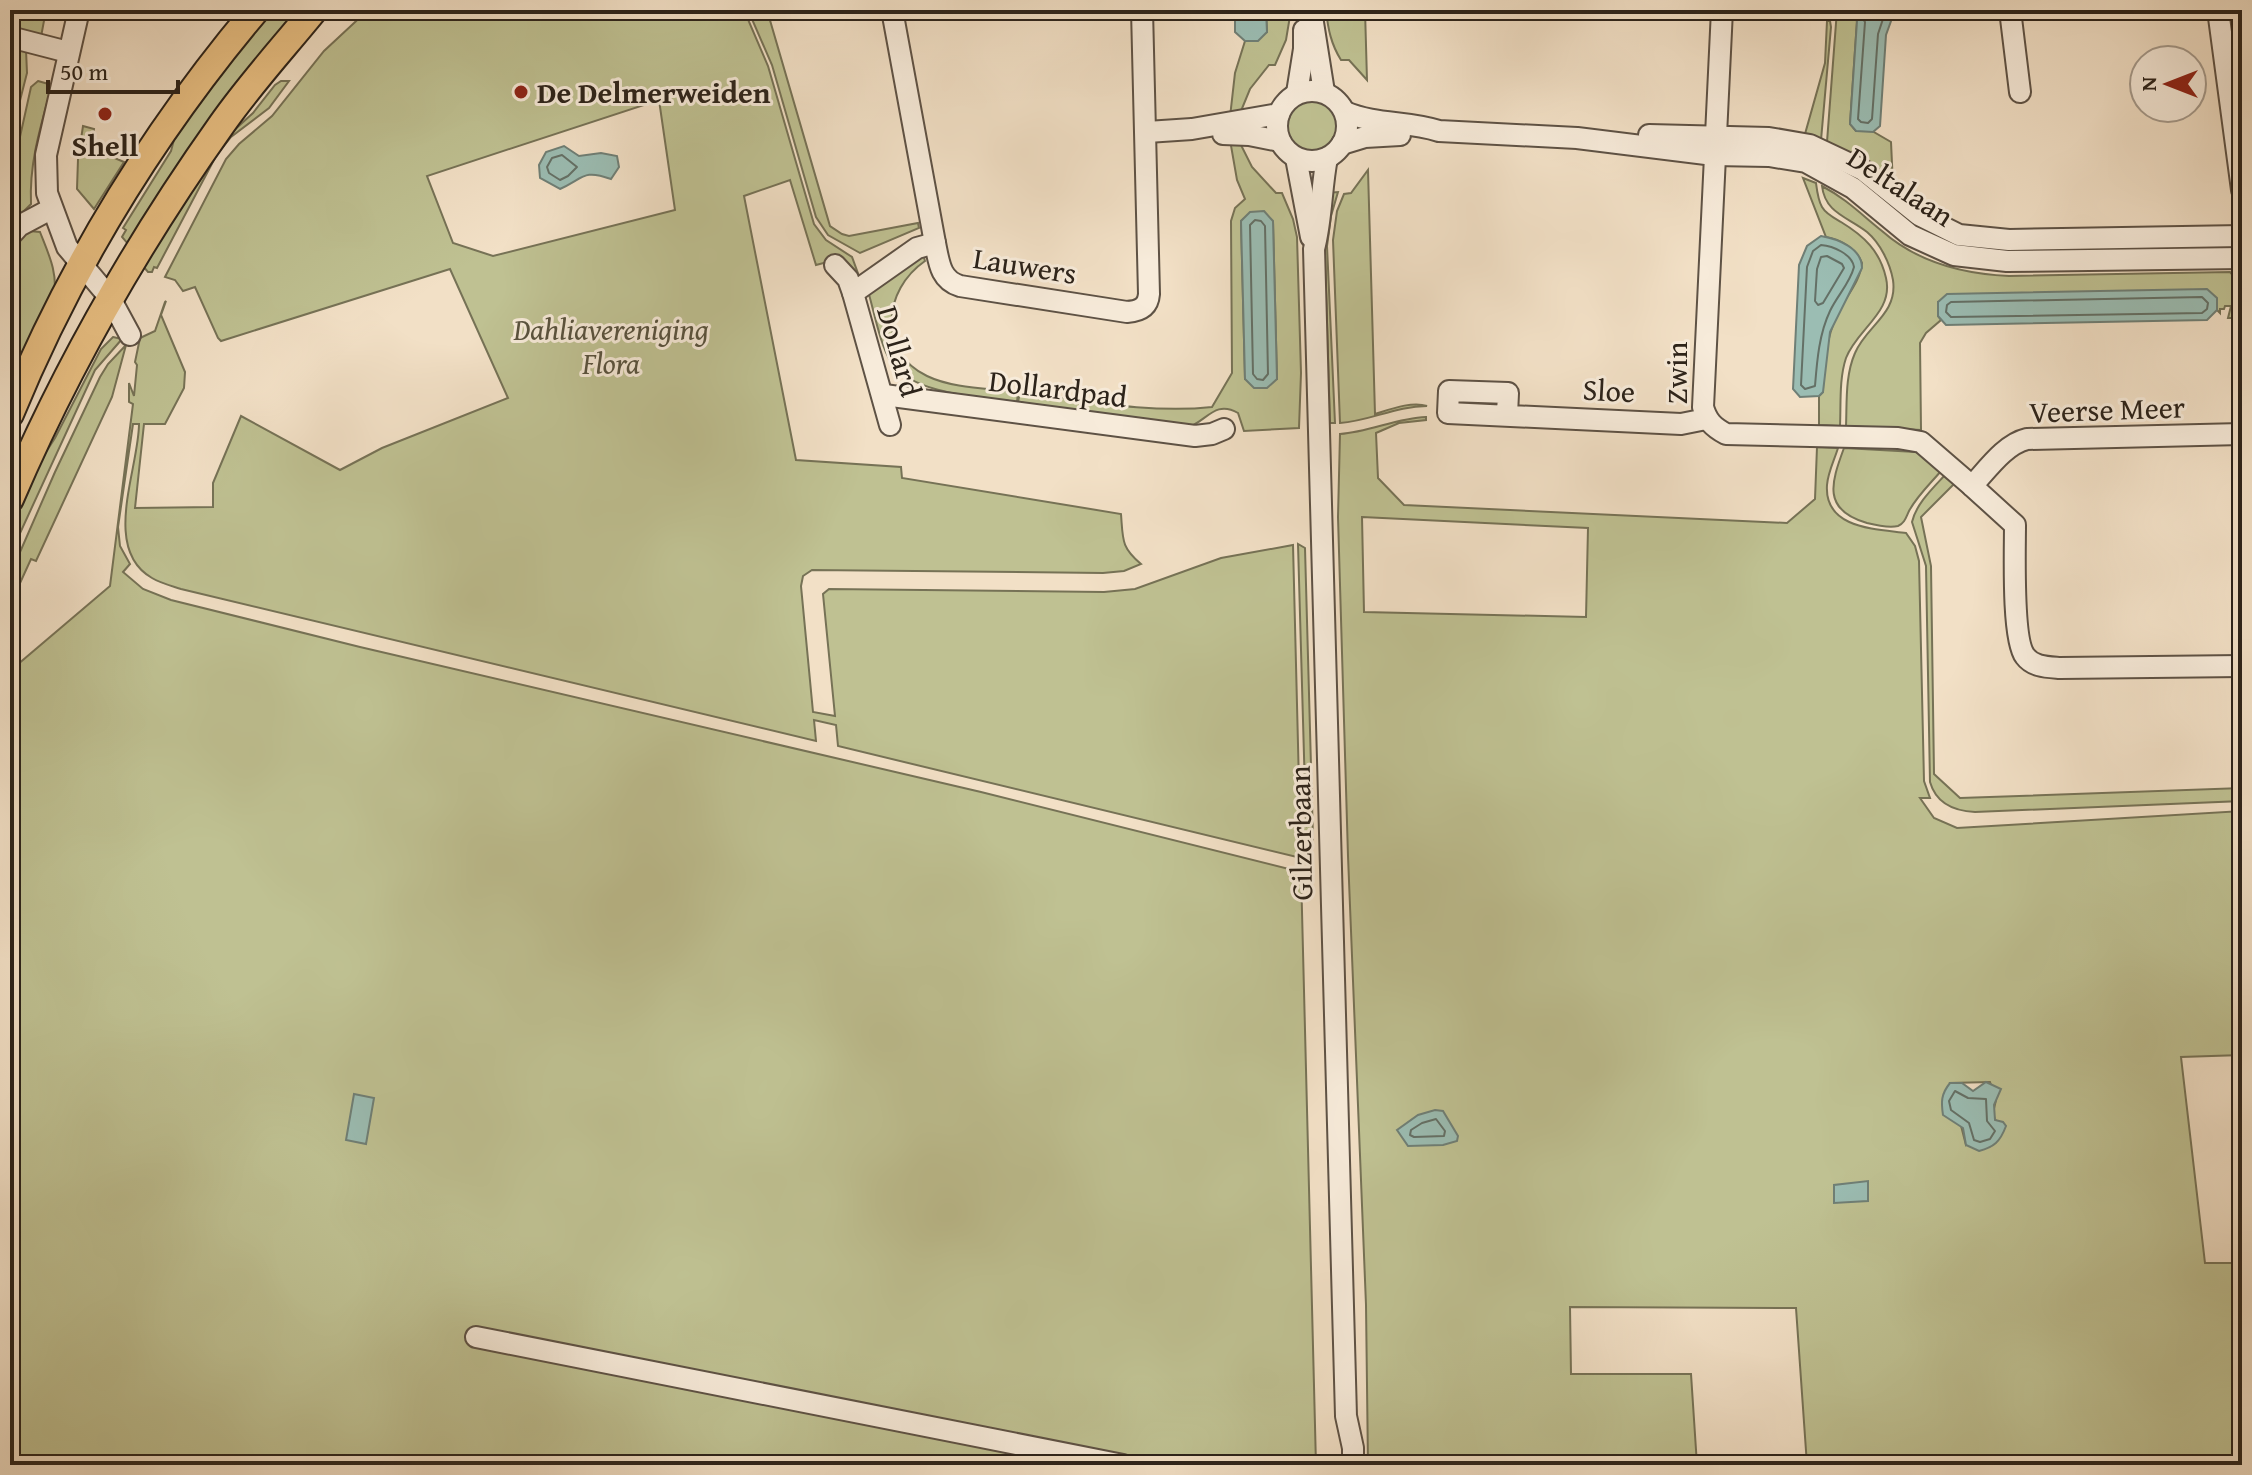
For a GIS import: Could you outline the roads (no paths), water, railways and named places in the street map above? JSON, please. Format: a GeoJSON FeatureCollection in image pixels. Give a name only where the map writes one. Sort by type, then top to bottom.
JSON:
{"type":"FeatureCollection","features":[{"type":"Feature","properties":{"kind":"main road"},"geometry":{"type":"LineString","coordinates":[[10,414],[83,264],[130,182],[223,49],[256,10]]}},
{"type":"Feature","properties":{"kind":"main road"},"geometry":{"type":"LineString","coordinates":[[10,499],[41,430],[110,298],[223,123],[314,10]]}},
{"type":"Feature","properties":{"kind":"street"},"geometry":{"type":"LineString","coordinates":[[79,10],[46,155],[45,175],[51,209],[67,247],[110,298],[130,335]]}},
{"type":"Feature","properties":{"kind":"street","name":"Lauwers"},"geometry":{"type":"LineString","coordinates":[[892,10],[935,243],[942,271],[952,283],[1127,312],[1137,311],[1148,302],[1149,294],[1147,132]]}},
{"type":"Feature","properties":{"kind":"street"},"geometry":{"type":"LineString","coordinates":[[1142,10],[1147,132],[1192,129],[1279,114]]}},
{"type":"Feature","properties":{"kind":"street"},"geometry":{"type":"LineString","coordinates":[[1297,93],[1304,49],[1304,10]]}},
{"type":"Feature","properties":{"kind":"street"},"geometry":{"type":"LineString","coordinates":[[1311,10],[1324,92]]}},
{"type":"Feature","properties":{"kind":"street","name":"Zwin"},"geometry":{"type":"LineString","coordinates":[[1722,10],[1703,407],[1706,419],[1726,434],[1883,437],[1921,442],[1972,486]]}},
{"type":"Feature","properties":{"kind":"street"},"geometry":{"type":"LineString","coordinates":[[2010,10],[2020,92]]}},
{"type":"Feature","properties":{"kind":"street"},"geometry":{"type":"LineString","coordinates":[[2218,10],[2235,82],[2242,190]]}},
{"type":"Feature","properties":{"kind":"street"},"geometry":{"type":"LineString","coordinates":[[10,37],[68,52]]}},
{"type":"Feature","properties":{"kind":"street"},"geometry":{"type":"LineString","coordinates":[[1324,92],[1333,97],[1345,112],[1347,131],[1342,144],[1327,158],[1314,162],[1296,158],[1280,141],[1276,128],[1279,114],[1284,104],[1297,93],[1324,92]]}},
{"type":"Feature","properties":{"kind":"street","name":"Deltalaan"},"geometry":{"type":"LineString","coordinates":[[1345,112],[1366,121],[1422,126],[1439,131]]}},
{"type":"Feature","properties":{"kind":"street"},"geometry":{"type":"LineString","coordinates":[[1192,129],[1280,141]]}},
{"type":"Feature","properties":{"kind":"street","name":"Deltalaan"},"geometry":{"type":"LineString","coordinates":[[1342,144],[1381,135],[1439,131],[1714,145],[1806,162],[1853,188],[1910,235],[1954,255],[2007,261],[2242,258]]}},
{"type":"Feature","properties":{"kind":"street","name":"Deltalaan"},"geometry":{"type":"LineString","coordinates":[[1714,145],[1769,138],[1810,145],[1863,170],[1919,215],[1959,235],[2009,240],[2242,236]]}},
{"type":"Feature","properties":{"kind":"street","name":"Gilzerbaan"},"geometry":{"type":"LineString","coordinates":[[1296,158],[1314,249],[1346,1416],[1353,1448],[1353,1465]]}},
{"type":"Feature","properties":{"kind":"street","name":"Gilzerbaan"},"geometry":{"type":"LineString","coordinates":[[1314,249],[1327,158]]}},
{"type":"Feature","properties":{"kind":"street"},"geometry":{"type":"LineString","coordinates":[[10,236],[19,226],[51,209]]}},
{"type":"Feature","properties":{"kind":"street","name":"Dollard"},"geometry":{"type":"LineString","coordinates":[[853,293],[917,248],[935,243]]}},
{"type":"Feature","properties":{"kind":"street","name":"Dollard"},"geometry":{"type":"LineString","coordinates":[[835,265],[848,279],[853,293],[890,425]]}},
{"type":"Feature","properties":{"kind":"street","name":"Dollardpad"},"geometry":{"type":"LineString","coordinates":[[884,395],[1195,436],[1224,429]]}},
{"type":"Feature","properties":{"kind":"street","name":"Sloe"},"geometry":{"type":"LineString","coordinates":[[1507,415],[1681,424],[1706,419]]}},
{"type":"Feature","properties":{"kind":"street","name":"Veerse Meer"},"geometry":{"type":"LineString","coordinates":[[1972,486],[2017,441],[2027,439],[2242,434]]}},
{"type":"Feature","properties":{"kind":"street"},"geometry":{"type":"LineString","coordinates":[[1972,486],[2015,525],[2018,640],[2029,660],[2040,666],[2060,668],[2242,666]]}},
{"type":"Feature","properties":{"kind":"street"},"geometry":{"type":"LineString","coordinates":[[476,1337],[1123,1465]]}},
{"type":"Feature","properties":{"kind":"street","name":"Gilzerbaan"},"geometry":{"type":"LineString","coordinates":[[1340,1465],[1339,1449],[1346,1416]]}},
{"type":"Feature","properties":{"kind":"water"},"geometry":{"type":"Polygon","coordinates":[[[1235,10],[1266,10],[1267,32],[1258,41],[1245,41],[1235,32],[1235,10]]]}},
{"type":"Feature","properties":{"kind":"water"},"geometry":{"type":"Polygon","coordinates":[[[1846,10],[1895,10],[1886,35],[1880,126],[1873,132],[1856,131],[1850,124],[1857,21],[1846,10]]]}},
{"type":"Feature","properties":{"kind":"water"},"geometry":{"type":"Polygon","coordinates":[[[564,146],[579,156],[601,153],[617,156],[619,167],[611,179],[589,175],[560,189],[540,178],[539,165],[546,152],[564,146]]]}},
{"type":"Feature","properties":{"kind":"water"},"geometry":{"type":"Polygon","coordinates":[[[1264,211],[1273,221],[1277,379],[1267,388],[1254,388],[1245,379],[1241,221],[1250,212],[1264,211]]]}},
{"type":"Feature","properties":{"kind":"water"},"geometry":{"type":"Polygon","coordinates":[[[1821,236],[1835,239],[1854,250],[1862,268],[1830,332],[1823,392],[1819,396],[1800,397],[1793,389],[1799,265],[1807,246],[1821,236]]]}},
{"type":"Feature","properties":{"kind":"water"},"geometry":{"type":"Polygon","coordinates":[[[2207,289],[2217,298],[2217,310],[2207,320],[1946,325],[1938,316],[1938,302],[1947,294],[2207,289]]]}},
{"type":"Feature","properties":{"kind":"water"},"geometry":{"type":"Polygon","coordinates":[[[1986,1082],[2001,1089],[1994,1105],[1995,1120],[2006,1126],[1996,1143],[1979,1151],[1966,1145],[1963,1128],[1943,1115],[1942,1102],[1950,1083],[1962,1083],[1973,1091],[1986,1082]]]}},
{"type":"Feature","properties":{"kind":"water"},"geometry":{"type":"Polygon","coordinates":[[[354,1094],[374,1098],[366,1144],[346,1140],[354,1094]]]}},
{"type":"Feature","properties":{"kind":"water"},"geometry":{"type":"Polygon","coordinates":[[[1443,1111],[1458,1136],[1457,1141],[1443,1145],[1408,1146],[1397,1130],[1418,1115],[1443,1111]]]}},
{"type":"Feature","properties":{"kind":"water"},"geometry":{"type":"Polygon","coordinates":[[[1868,1181],[1868,1201],[1834,1203],[1834,1185],[1868,1181]]]}},
{"type":"Feature","properties":{"kind":"place","name":"De Delmerweiden"},"geometry":{"type":"Point","coordinates":[521,92]}},
{"type":"Feature","properties":{"kind":"place","name":"Shell"},"geometry":{"type":"Point","coordinates":[105,114]}},
{"type":"Feature","properties":{"kind":"park label","name":"Dahliavereniging Flora"},"geometry":{"type":"Point","coordinates":[611,346]}}]}
